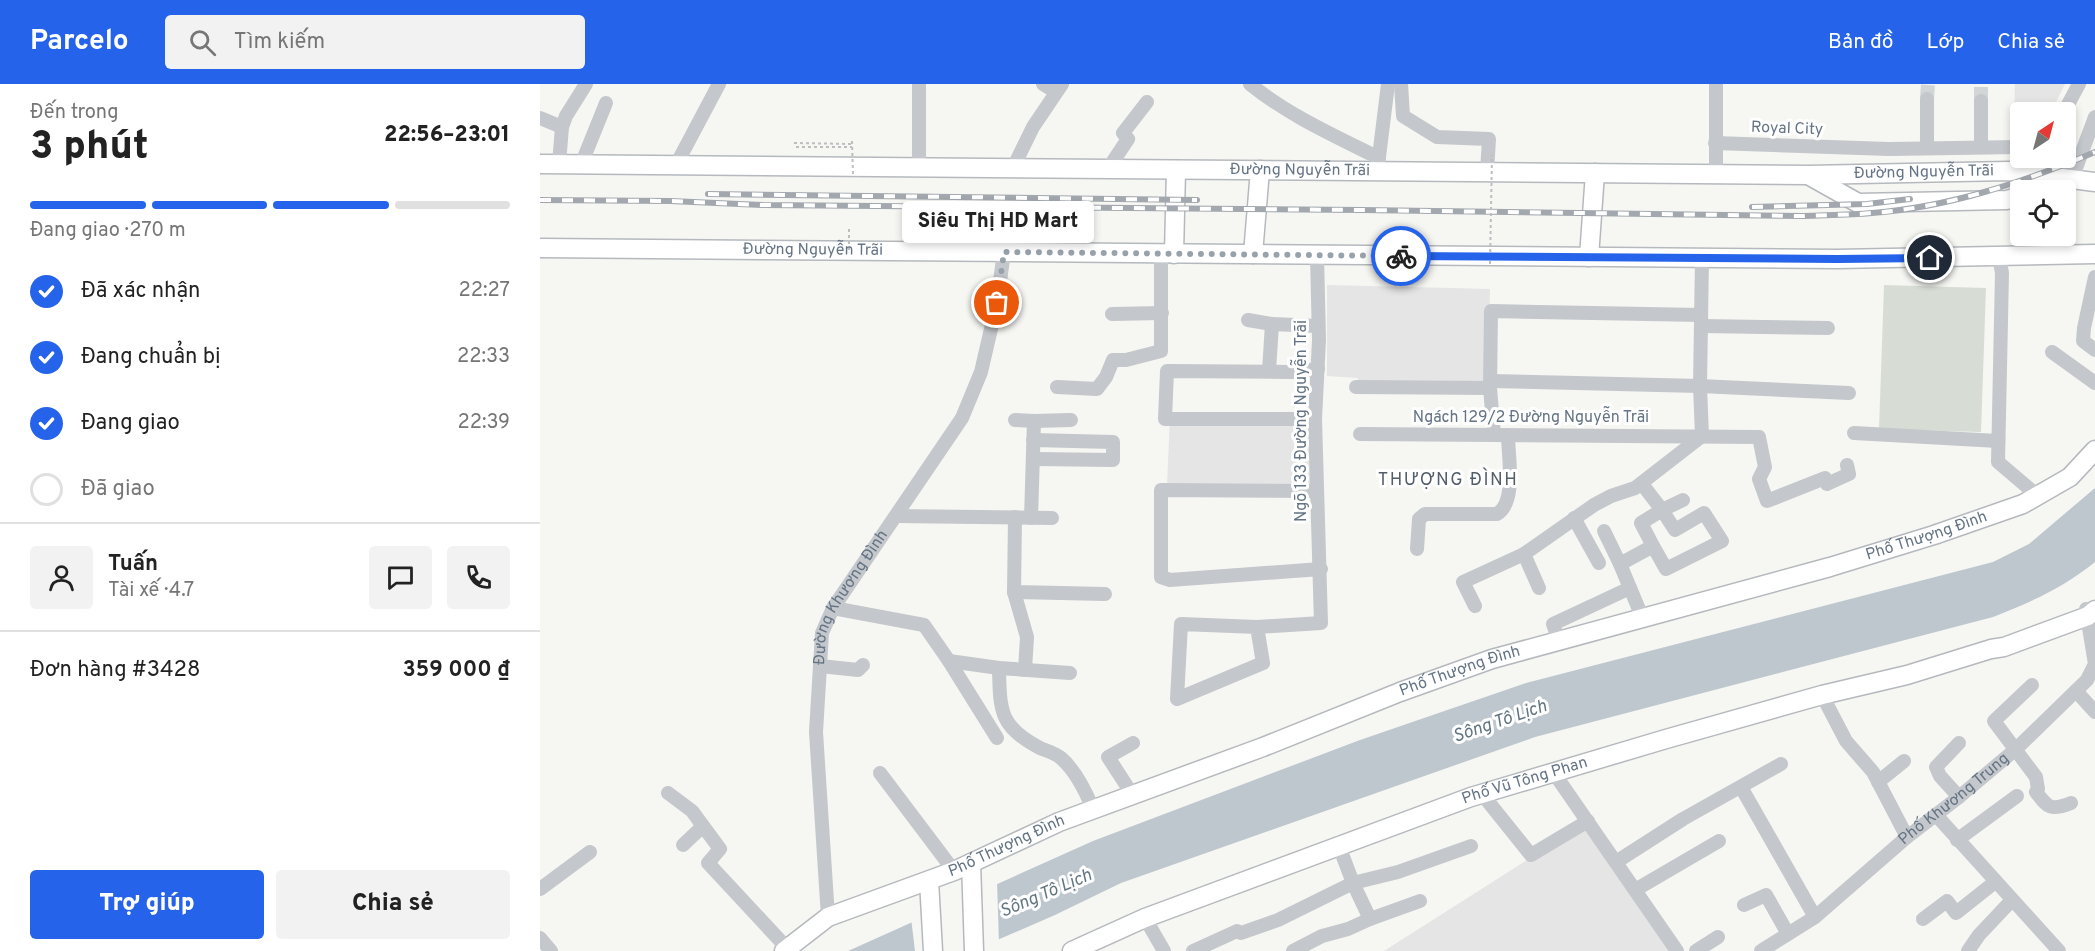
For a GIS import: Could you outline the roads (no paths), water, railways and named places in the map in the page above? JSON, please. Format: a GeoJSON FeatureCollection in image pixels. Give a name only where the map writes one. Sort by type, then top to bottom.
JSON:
{"type":"FeatureCollection","features":[{"type":"Feature","properties":{"kind":"main road","name":"Đường Nguyễn Trãi"},"geometry":{"type":"LineString","coordinates":[[540,164],[1260,170],[1379,165],[1489,164],[1595,173],[1808,175],[2008,171],[2095,182]]}},
{"type":"Feature","properties":{"kind":"main road"},"geometry":{"type":"LineString","coordinates":[[1168,254],[1176,170]]}},
{"type":"Feature","properties":{"kind":"main road"},"geometry":{"type":"LineString","coordinates":[[1253,254],[1260,170]]}},
{"type":"Feature","properties":{"kind":"main road"},"geometry":{"type":"LineString","coordinates":[[1589,257],[1595,173]]}},
{"type":"Feature","properties":{"kind":"main road","name":"Đường Nguyễn Trãi"},"geometry":{"type":"LineString","coordinates":[[1808,175],[1858,203],[2010,199]]}},
{"type":"Feature","properties":{"kind":"main road","name":"Đường Nguyễn Trãi"},"geometry":{"type":"LineString","coordinates":[[540,248],[654,254],[1004,252],[1837,259],[2095,254]]}},
{"type":"Feature","properties":{"kind":"main road","name":"Phố Thượng Đình"},"geometry":{"type":"LineString","coordinates":[[828,917],[929,890],[954,871],[1059,822],[1492,659],[1851,561],[2023,504],[2070,477],[2095,450]]}},
{"type":"Feature","properties":{"kind":"main road","name":"Phố Vũ Tông Phan"},"geometry":{"type":"LineString","coordinates":[[1071,951],[1145,918],[1482,794],[1822,694],[1907,675],[1991,649],[1999,640],[2091,608]]}},
{"type":"Feature","properties":{"kind":"main road"},"geometry":{"type":"LineString","coordinates":[[971,863],[974,951]]}},
{"type":"Feature","properties":{"kind":"main road"},"geometry":{"type":"LineString","coordinates":[[929,890],[933,951]]}},
{"type":"Feature","properties":{"kind":"main road"},"geometry":{"type":"LineString","coordinates":[[786,950],[828,917]]}},
{"type":"Feature","properties":{"kind":"street"},"geometry":{"type":"LineString","coordinates":[[559,164],[562,127],[566,116],[586,84]]}},
{"type":"Feature","properties":{"kind":"street"},"geometry":{"type":"LineString","coordinates":[[676,165],[719,84]]}},
{"type":"Feature","properties":{"kind":"street"},"geometry":{"type":"LineString","coordinates":[[919,84],[919,168]]}},
{"type":"Feature","properties":{"kind":"street"},"geometry":{"type":"LineString","coordinates":[[1013,168],[1033,127],[1059,88],[1043,84]]}},
{"type":"Feature","properties":{"kind":"street"},"geometry":{"type":"LineString","coordinates":[[1250,84],[1265,96],[1379,165],[1388,84]]}},
{"type":"Feature","properties":{"kind":"street"},"geometry":{"type":"LineString","coordinates":[[1401,84],[1402,116],[1437,137],[1489,139],[1489,164]]}},
{"type":"Feature","properties":{"kind":"street"},"geometry":{"type":"LineString","coordinates":[[1716,84],[1716,174]]}},
{"type":"Feature","properties":{"kind":"street"},"geometry":{"type":"LineString","coordinates":[[2069,102],[2079,84]]}},
{"type":"Feature","properties":{"kind":"street"},"geometry":{"type":"LineString","coordinates":[[1927,147],[1928,99]]}},
{"type":"Feature","properties":{"kind":"street"},"geometry":{"type":"LineString","coordinates":[[1981,101],[1981,147]]}},
{"type":"Feature","properties":{"kind":"street"},"geometry":{"type":"LineString","coordinates":[[1108,169],[1128,139],[1123,133],[1147,102]]}},
{"type":"Feature","properties":{"kind":"street"},"geometry":{"type":"LineString","coordinates":[[581,165],[606,103]]}},
{"type":"Feature","properties":{"kind":"street"},"geometry":{"type":"LineString","coordinates":[[2048,168],[2076,180],[2076,168],[2095,117]]}},
{"type":"Feature","properties":{"kind":"street"},"geometry":{"type":"LineString","coordinates":[[540,118],[562,127]]}},
{"type":"Feature","properties":{"kind":"street","name":"Royal City"},"geometry":{"type":"LineString","coordinates":[[1715,143],[1889,149],[2010,147]]}},
{"type":"Feature","properties":{"kind":"street"},"geometry":{"type":"LineString","coordinates":[[1889,149],[1889,174]]}},
{"type":"Feature","properties":{"kind":"street","name":"Đường Khương Đình"},"geometry":{"type":"LineString","coordinates":[[828,917],[816,732],[822,633],[833,608],[962,418],[981,372],[997,303],[1004,252]]}},
{"type":"Feature","properties":{"kind":"street"},"geometry":{"type":"LineString","coordinates":[[1057,387],[1097,389],[1106,377],[1113,360],[1126,360],[1161,351],[1168,254]]}},
{"type":"Feature","properties":{"kind":"street","name":"Ngõ 133 Đường Nguyễn Trãi"},"geometry":{"type":"LineString","coordinates":[[1257,627],[1321,622],[1315,419],[1318,369],[1317,255]]}},
{"type":"Feature","properties":{"kind":"street"},"geometry":{"type":"LineString","coordinates":[[1999,257],[2002,273],[1998,462],[2036,497]]}},
{"type":"Feature","properties":{"kind":"street"},"geometry":{"type":"LineString","coordinates":[[1475,606],[1463,582],[1524,554],[1574,518],[1611,496],[1642,484],[1702,436],[1700,386],[1702,258]]}},
{"type":"Feature","properties":{"kind":"street"},"geometry":{"type":"LineString","coordinates":[[2095,277],[2084,328],[2084,341],[2095,350]]}},
{"type":"Feature","properties":{"kind":"street"},"geometry":{"type":"LineString","coordinates":[[1417,549],[1419,519],[1425,514],[1497,514],[1505,508],[1508,501],[1510,489],[1490,384],[1491,311],[1510,310],[1828,328]]}},
{"type":"Feature","properties":{"kind":"street"},"geometry":{"type":"LineString","coordinates":[[1113,314],[1162,313]]}},
{"type":"Feature","properties":{"kind":"street"},"geometry":{"type":"LineString","coordinates":[[1248,320],[1272,324],[1318,326]]}},
{"type":"Feature","properties":{"kind":"street"},"geometry":{"type":"LineString","coordinates":[[1269,371],[1272,324]]}},
{"type":"Feature","properties":{"kind":"street"},"geometry":{"type":"LineString","coordinates":[[2052,352],[2095,383]]}},
{"type":"Feature","properties":{"kind":"street"},"geometry":{"type":"LineString","coordinates":[[1315,419],[1165,419],[1167,371],[1292,372],[1318,369]]}},
{"type":"Feature","properties":{"kind":"street"},"geometry":{"type":"LineString","coordinates":[[1356,387],[1490,384],[1700,386],[1849,393]]}},
{"type":"Feature","properties":{"kind":"street"},"geometry":{"type":"LineString","coordinates":[[1015,420],[1071,420]]}},
{"type":"Feature","properties":{"kind":"street"},"geometry":{"type":"LineString","coordinates":[[1031,518],[1034,421]]}},
{"type":"Feature","properties":{"kind":"street"},"geometry":{"type":"LineString","coordinates":[[1854,433],[1998,441]]}},
{"type":"Feature","properties":{"kind":"street","name":"Ngách 129/2 Đường Nguyễn Trãi"},"geometry":{"type":"LineString","coordinates":[[1360,434],[1759,437],[1765,467],[1759,479],[1767,501],[1825,478],[1827,484],[1849,474],[1847,465]]}},
{"type":"Feature","properties":{"kind":"street"},"geometry":{"type":"LineString","coordinates":[[1033,440],[1113,442],[1113,460],[1033,459]]}},
{"type":"Feature","properties":{"kind":"street"},"geometry":{"type":"LineString","coordinates":[[1642,484],[1662,510],[1675,530],[1704,513],[1722,541],[1666,569],[1641,523],[1662,510],[1683,500]]}},
{"type":"Feature","properties":{"kind":"street"},"geometry":{"type":"LineString","coordinates":[[1317,491],[1161,490],[1161,577],[1170,580],[1321,569]]}},
{"type":"Feature","properties":{"kind":"street"},"geometry":{"type":"LineString","coordinates":[[896,516],[1052,518]]}},
{"type":"Feature","properties":{"kind":"street"},"geometry":{"type":"LineString","coordinates":[[1015,518],[1014,592],[1027,637],[1025,670]]}},
{"type":"Feature","properties":{"kind":"street"},"geometry":{"type":"LineString","coordinates":[[1574,518],[1599,563]]}},
{"type":"Feature","properties":{"kind":"street"},"geometry":{"type":"LineString","coordinates":[[1604,531],[1643,619]]}},
{"type":"Feature","properties":{"kind":"street"},"geometry":{"type":"LineString","coordinates":[[1620,564],[1653,546]]}},
{"type":"Feature","properties":{"kind":"street"},"geometry":{"type":"LineString","coordinates":[[1524,554],[1539,588]]}},
{"type":"Feature","properties":{"kind":"street"},"geometry":{"type":"LineString","coordinates":[[1559,641],[1553,624],[1630,588]]}},
{"type":"Feature","properties":{"kind":"street"},"geometry":{"type":"LineString","coordinates":[[1014,592],[1105,594]]}},
{"type":"Feature","properties":{"kind":"street"},"geometry":{"type":"LineString","coordinates":[[833,608],[924,625],[997,738]]}},
{"type":"Feature","properties":{"kind":"street","name":"Phố Khương Trung"},"geometry":{"type":"LineString","coordinates":[[1761,951],[1815,917],[1907,837],[2016,749],[2076,692],[2091,683],[2095,664],[2091,608]]}},
{"type":"Feature","properties":{"kind":"street"},"geometry":{"type":"LineString","coordinates":[[1181,624],[1257,627],[1263,663],[1177,699],[1181,624]]}},
{"type":"Feature","properties":{"kind":"street"},"geometry":{"type":"LineString","coordinates":[[949,661],[999,668],[1070,673]]}},
{"type":"Feature","properties":{"kind":"street"},"geometry":{"type":"LineString","coordinates":[[820,666],[858,670],[863,665]]}},
{"type":"Feature","properties":{"kind":"street"},"geometry":{"type":"LineString","coordinates":[[999,668],[1000,705],[1010,727],[1023,737],[1062,758],[1088,796],[1093,809]]}},
{"type":"Feature","properties":{"kind":"street"},"geometry":{"type":"LineString","coordinates":[[2032,685],[1994,721],[2036,777],[2038,789],[2036,792],[2046,805],[2055,808],[2071,803]]}},
{"type":"Feature","properties":{"kind":"street"},"geometry":{"type":"LineString","coordinates":[[2076,692],[2095,712]]}},
{"type":"Feature","properties":{"kind":"street"},"geometry":{"type":"LineString","coordinates":[[1822,694],[1846,741],[1876,777],[1907,837]]}},
{"type":"Feature","properties":{"kind":"street"},"geometry":{"type":"LineString","coordinates":[[1132,794],[1108,757],[1133,743]]}},
{"type":"Feature","properties":{"kind":"street"},"geometry":{"type":"LineString","coordinates":[[1959,743],[1936,767],[1940,776],[1959,797]]}},
{"type":"Feature","properties":{"kind":"street"},"geometry":{"type":"LineString","coordinates":[[1876,777],[1904,761]]}},
{"type":"Feature","properties":{"kind":"street"},"geometry":{"type":"LineString","coordinates":[[1616,862],[1683,819],[1781,764]]}},
{"type":"Feature","properties":{"kind":"street"},"geometry":{"type":"LineString","coordinates":[[1554,772],[1674,947]]}},
{"type":"Feature","properties":{"kind":"street"},"geometry":{"type":"LineString","coordinates":[[880,773],[954,871]]}},
{"type":"Feature","properties":{"kind":"street"},"geometry":{"type":"LineString","coordinates":[[1741,787],[1815,917]]}},
{"type":"Feature","properties":{"kind":"street"},"geometry":{"type":"LineString","coordinates":[[668,793],[692,811],[720,849],[708,863],[786,950]]}},
{"type":"Feature","properties":{"kind":"street"},"geometry":{"type":"LineString","coordinates":[[1482,794],[1531,855],[1588,821]]}},
{"type":"Feature","properties":{"kind":"street"},"geometry":{"type":"LineString","coordinates":[[1957,840],[2017,796]]}},
{"type":"Feature","properties":{"kind":"street"},"geometry":{"type":"LineString","coordinates":[[1936,815],[2059,951]]}},
{"type":"Feature","properties":{"kind":"street"},"geometry":{"type":"LineString","coordinates":[[683,845],[703,826]]}},
{"type":"Feature","properties":{"kind":"street"},"geometry":{"type":"LineString","coordinates":[[1635,890],[1719,842]]}},
{"type":"Feature","properties":{"kind":"street"},"geometry":{"type":"LineString","coordinates":[[1339,846],[1353,884],[1370,919]]}},
{"type":"Feature","properties":{"kind":"street"},"geometry":{"type":"LineString","coordinates":[[1193,951],[1229,933],[1237,931],[1241,933],[1278,920],[1353,884],[1398,872],[1471,846]]}},
{"type":"Feature","properties":{"kind":"street"},"geometry":{"type":"LineString","coordinates":[[540,889],[590,852]]}},
{"type":"Feature","properties":{"kind":"street"},"geometry":{"type":"LineString","coordinates":[[1923,919],[1947,901],[1956,913],[1995,882]]}},
{"type":"Feature","properties":{"kind":"street"},"geometry":{"type":"LineString","coordinates":[[1744,905],[1766,895],[1788,934]]}},
{"type":"Feature","properties":{"kind":"street"},"geometry":{"type":"LineString","coordinates":[[1968,951],[1979,935],[2012,900]]}},
{"type":"Feature","properties":{"kind":"street"},"geometry":{"type":"LineString","coordinates":[[1293,951],[1322,936],[1348,929],[1420,901]]}},
{"type":"Feature","properties":{"kind":"street"},"geometry":{"type":"LineString","coordinates":[[1145,918],[1164,951]]}},
{"type":"Feature","properties":{"kind":"street"},"geometry":{"type":"LineString","coordinates":[[1696,951],[1718,937]]}},
{"type":"Feature","properties":{"kind":"street"},"geometry":{"type":"LineString","coordinates":[[540,938],[550,951]]}},
{"type":"Feature","properties":{"kind":"water","name":"Sông Tô Lịch"},"geometry":{"type":"Polygon","coordinates":[[[2095,488],[2095,562],[2046,594],[1993,617],[1535,737],[1121,883],[972,951],[848,951],[1093,841],[1360,740],[1526,683],[1993,562],[2029,544],[2095,488]]]}},
{"type":"Feature","properties":{"kind":"tunnel"},"geometry":{"type":"LineString","coordinates":[[1927,99],[1928,84]]}},
{"type":"Feature","properties":{"kind":"tunnel"},"geometry":{"type":"LineString","coordinates":[[1981,84],[1981,101]]}},
{"type":"Feature","properties":{"kind":"railway"},"geometry":{"type":"LineString","coordinates":[[540,200],[670,201],[762,205],[1803,216],[1901,210],[1958,199],[2014,183],[2095,152]]}},
{"type":"Feature","properties":{"kind":"railway"},"geometry":{"type":"LineString","coordinates":[[708,194],[1197,200]]}},
{"type":"Feature","properties":{"kind":"railway"},"geometry":{"type":"LineString","coordinates":[[1752,207],[1867,204],[1910,199]]}},
{"type":"Feature","properties":{"kind":"place","name":"Siêu Thị HD Mart"},"geometry":{"type":"Point","coordinates":[997,303]}},
{"type":"Feature","properties":{"kind":"district","name":"THƯỢNG ĐÌNH"},"geometry":{"type":"Point","coordinates":[1448,480]}}]}
